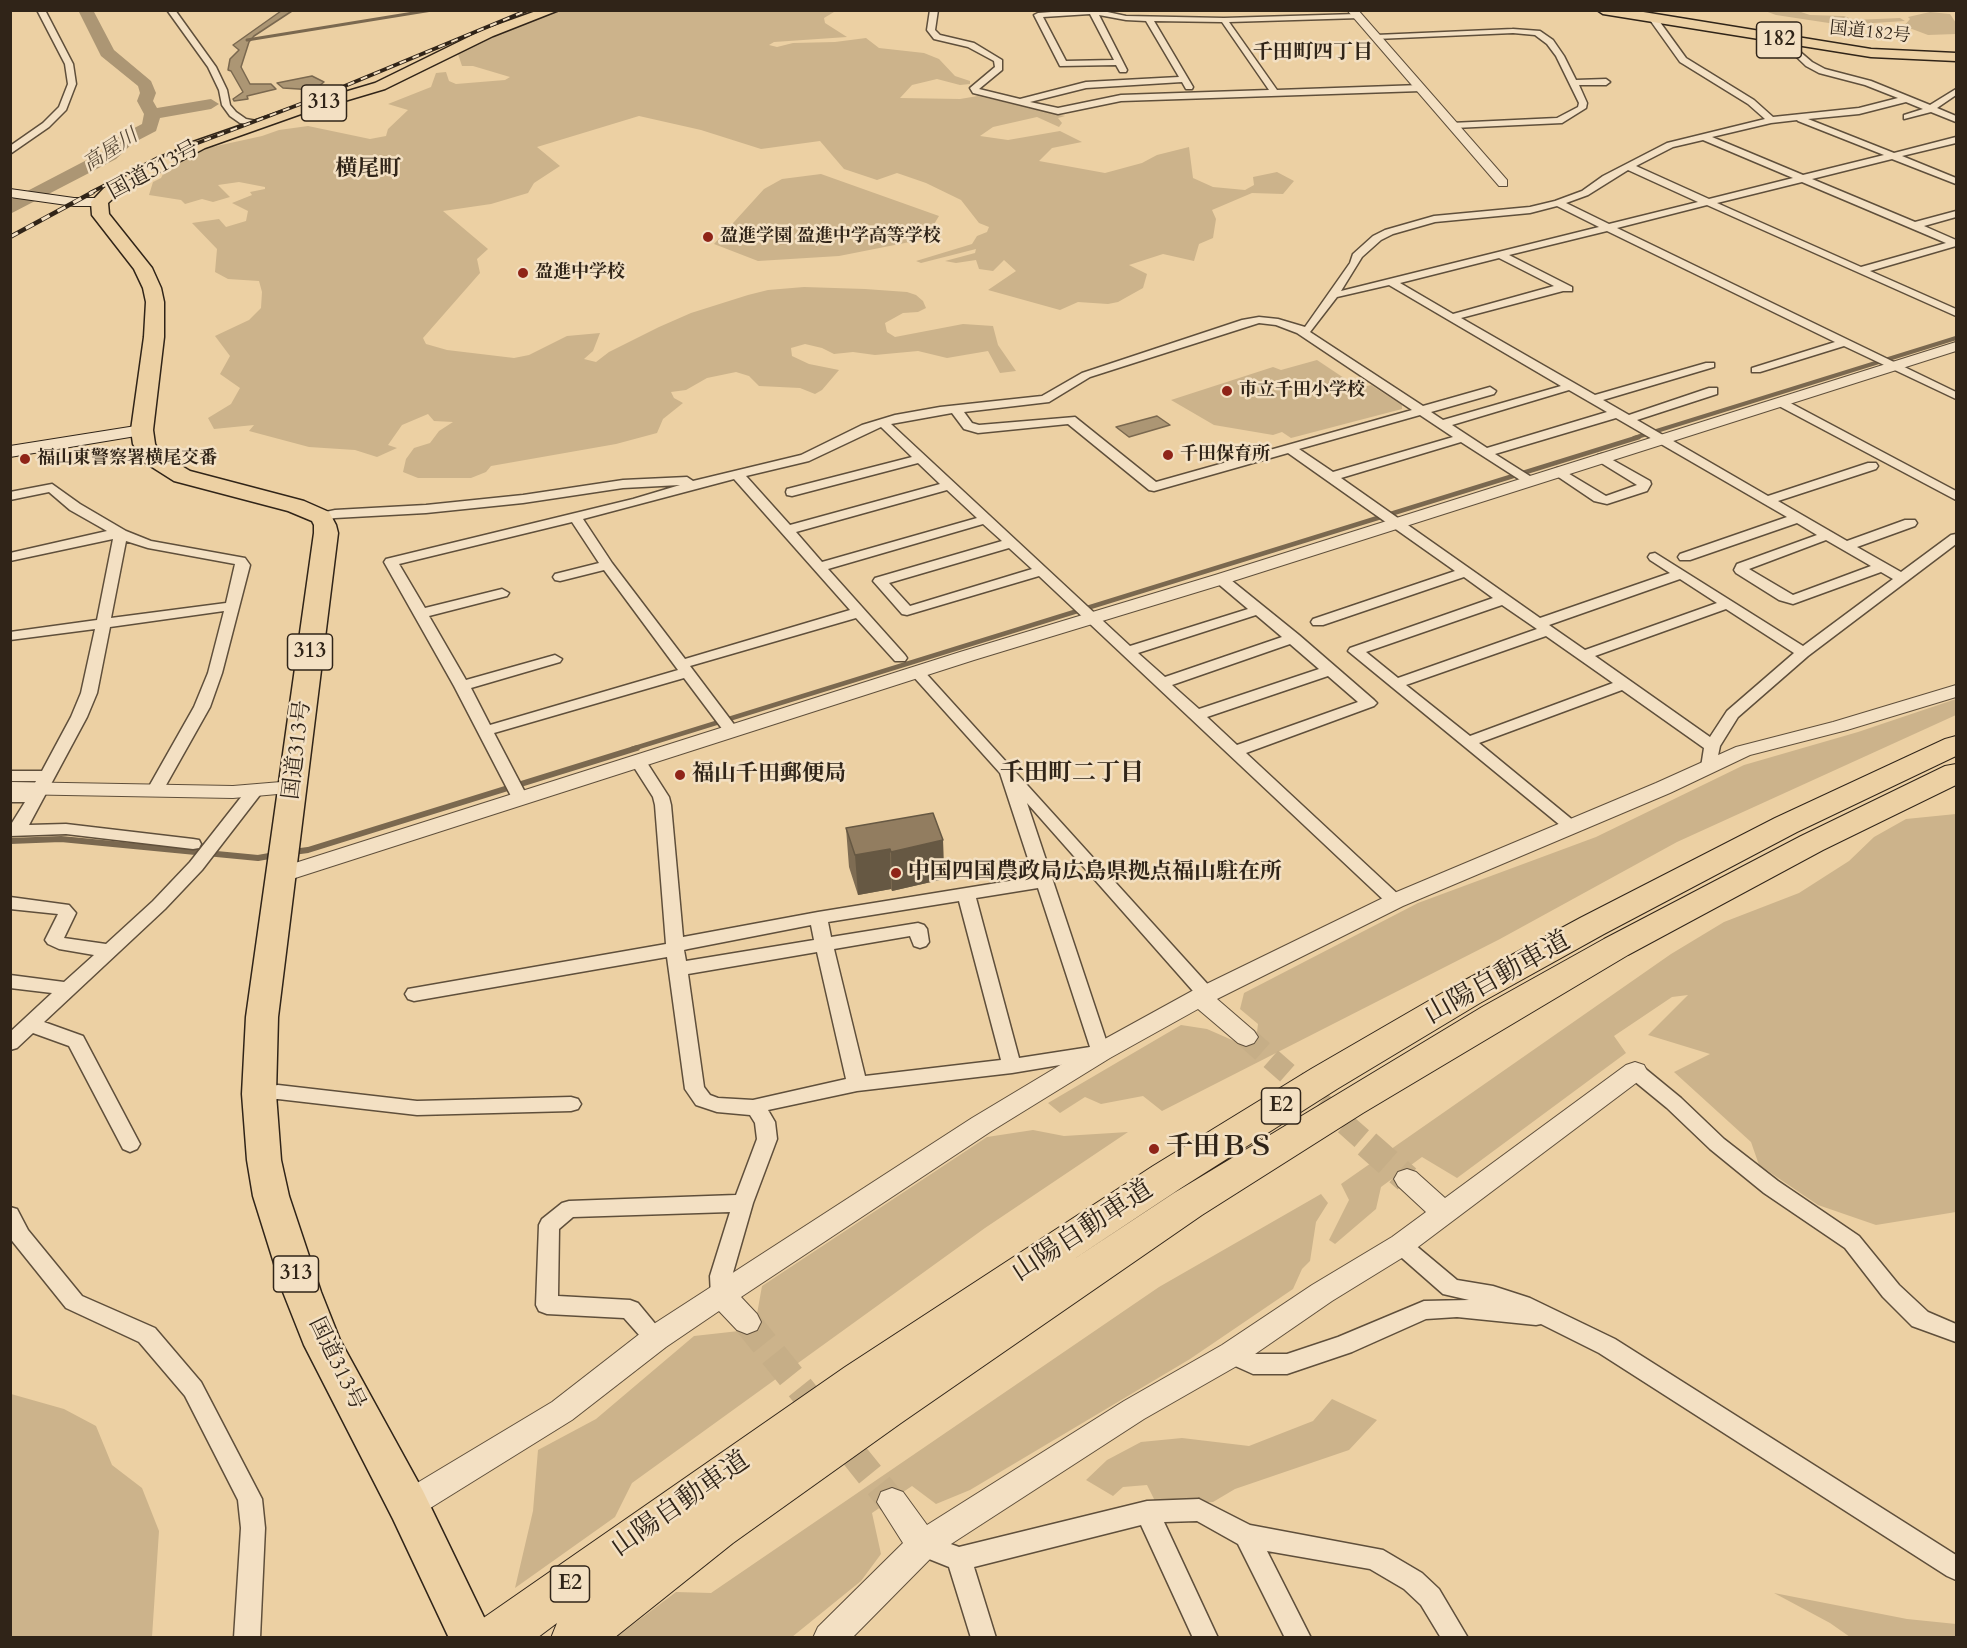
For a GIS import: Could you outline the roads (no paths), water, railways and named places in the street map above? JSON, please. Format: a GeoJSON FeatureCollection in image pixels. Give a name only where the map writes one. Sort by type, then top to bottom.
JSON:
{"type":"FeatureCollection","features":[{"type":"Feature","properties":{"kind":"highway","name":"国道313号"},"geometry":{"type":"LineString","coordinates":[[472,1638],[408,1505],[323,1345],[302,1292],[271,1197],[264,1160],[259,1094],[262,1017],[326,533],[321,518],[296,506],[204,482],[168,469],[152,457],[144,444],[142,430],[154,337],[155,302],[152,288],[143,268],[107,224],[99,209],[99,202],[112,190],[178,154],[259,124],[380,86],[488,33],[553,10]]}},
{"type":"Feature","properties":{"kind":"highway","name":"国道182号"},"geometry":{"type":"LineString","coordinates":[[1603,10],[1871,53],[1956,57]]}},
{"type":"Feature","properties":{"kind":"highway","name":"国道182号"},"geometry":{"type":"LineString","coordinates":[[1624,10],[1861,47],[1956,52]]}},
{"type":"Feature","properties":{"kind":"highway","name":"山陽自動車道"},"geometry":{"type":"LineString","coordinates":[[496,1638],[860,1380],[1167,1177],[1324,1079],[1468,994],[1592,926],[1786,825],[1956,745]]}},
{"type":"Feature","properties":{"kind":"highway","name":"山陽自動車道"},"geometry":{"type":"LineString","coordinates":[[575,1638],[717,1528],[886,1409],[1188,1204],[1350,1103],[1616,947],[1812,843],[1956,773]]}},
{"type":"Feature","properties":{"kind":"main road"},"geometry":{"type":"LineString","coordinates":[[10,193],[69,201],[99,202]]}},
{"type":"Feature","properties":{"kind":"main road"},"geometry":{"type":"LineString","coordinates":[[10,452],[142,430]]}},
{"type":"Feature","properties":{"kind":"street"},"geometry":{"type":"LineString","coordinates":[[10,151],[46,125],[63,108],[72,84],[69,64],[41,10]]}},
{"type":"Feature","properties":{"kind":"street"},"geometry":{"type":"LineString","coordinates":[[171,10],[212,67],[223,90],[226,105],[243,121],[259,124]]}},
{"type":"Feature","properties":{"kind":"street"},"geometry":{"type":"LineString","coordinates":[[934,10],[931,30],[937,37],[971,45],[998,60],[999,68],[974,88],[976,91],[1063,111],[1111,99],[1421,88]]}},
{"type":"Feature","properties":{"kind":"street"},"geometry":{"type":"LineString","coordinates":[[1093,12],[1130,82]]}},
{"type":"Feature","properties":{"kind":"street"},"geometry":{"type":"LineString","coordinates":[[1119,62],[1063,64],[1038,15],[1093,12],[1126,18],[1224,20],[1354,13],[1503,183]]}},
{"type":"Feature","properties":{"kind":"street"},"geometry":{"type":"LineString","coordinates":[[1149,19],[1194,96]]}},
{"type":"Feature","properties":{"kind":"street"},"geometry":{"type":"LineString","coordinates":[[1224,20],[1275,93]]}},
{"type":"Feature","properties":{"kind":"street"},"geometry":{"type":"LineString","coordinates":[[1654,20],[1683,60],[1751,102],[1771,120]]}},
{"type":"Feature","properties":{"kind":"street"},"geometry":{"type":"LineString","coordinates":[[1376,37],[1513,31],[1538,33],[1550,42],[1575,83],[1583,103],[1582,108],[1559,121],[1454,125]]}},
{"type":"Feature","properties":{"kind":"street"},"geometry":{"type":"LineString","coordinates":[[1785,41],[1809,64],[1821,71],[1868,82],[1956,119]]}},
{"type":"Feature","properties":{"kind":"street"},"geometry":{"type":"LineString","coordinates":[[1021,101],[1086,85],[1184,79]]}},
{"type":"Feature","properties":{"kind":"street"},"geometry":{"type":"LineString","coordinates":[[1575,83],[1606,82]]}},
{"type":"Feature","properties":{"kind":"street"},"geometry":{"type":"LineString","coordinates":[[1907,117],[1930,108],[1956,92]]}},
{"type":"Feature","properties":{"kind":"street"},"geometry":{"type":"LineString","coordinates":[[1301,331],[1309,329],[1357,256],[1377,238],[1389,232],[1434,219],[1530,210],[1558,203],[1585,193],[1606,178],[1670,146],[1704,136],[1771,120],[1859,111],[1906,99]]}},
{"type":"Feature","properties":{"kind":"street"},"geometry":{"type":"LineString","coordinates":[[1798,117],[1956,181]]}},
{"type":"Feature","properties":{"kind":"street"},"geometry":{"type":"LineString","coordinates":[[1704,136],[1956,243]]}},
{"type":"Feature","properties":{"kind":"street"},"geometry":{"type":"LineString","coordinates":[[1333,294],[1956,140]]}},
{"type":"Feature","properties":{"kind":"street"},"geometry":{"type":"LineString","coordinates":[[1629,167],[1956,313]]}},
{"type":"Feature","properties":{"kind":"street"},"geometry":{"type":"LineString","coordinates":[[1558,203],[1956,396]]}},
{"type":"Feature","properties":{"kind":"street"},"geometry":{"type":"LineString","coordinates":[[1916,225],[1956,214]]}},
{"type":"Feature","properties":{"kind":"street"},"geometry":{"type":"LineString","coordinates":[[1861,270],[1956,243]]}},
{"type":"Feature","properties":{"kind":"street"},"geometry":{"type":"LineString","coordinates":[[1453,317],[1569,290],[1499,254]]}},
{"type":"Feature","properties":{"kind":"street"},"geometry":{"type":"LineString","coordinates":[[1389,281],[1903,579]]}},
{"type":"Feature","properties":{"kind":"street"},"geometry":{"type":"LineString","coordinates":[[516,790],[462,686],[391,562],[805,458],[866,428],[883,423],[918,415],[1045,399],[1086,375],[1246,322],[1259,320],[1278,322],[1301,331],[1521,476]]}},
{"type":"Feature","properties":{"kind":"street"},"geometry":{"type":"LineString","coordinates":[[1756,370],[1845,342]]}},
{"type":"Feature","properties":{"kind":"street"},"geometry":{"type":"LineString","coordinates":[[283,860],[516,790],[638,761],[726,724],[916,672],[1086,612],[1221,579],[1391,517],[1521,476],[1557,472],[1602,458],[1654,434],[1781,402],[1888,363],[1956,346]]}},
{"type":"Feature","properties":{"kind":"street"},"geometry":{"type":"LineString","coordinates":[[1594,399],[1710,364]]}},
{"type":"Feature","properties":{"kind":"street"},"geometry":{"type":"LineString","coordinates":[[1442,424],[1572,386]]}},
{"type":"Feature","properties":{"kind":"street"},"geometry":{"type":"LineString","coordinates":[[957,410],[968,426],[978,429],[1071,420],[1154,487],[1420,409],[1490,391]]}},
{"type":"Feature","properties":{"kind":"street"},"geometry":{"type":"LineString","coordinates":[[1485,453],[1713,391]]}},
{"type":"Feature","properties":{"kind":"street"},"geometry":{"type":"LineString","coordinates":[[1781,402],[1956,496]]}},
{"type":"Feature","properties":{"kind":"street"},"geometry":{"type":"LineString","coordinates":[[883,423],[1395,901]]}},
{"type":"Feature","properties":{"kind":"street"},"geometry":{"type":"LineString","coordinates":[[1331,477],[1461,438]]}},
{"type":"Feature","properties":{"kind":"street"},"geometry":{"type":"LineString","coordinates":[[1288,447],[1391,517],[1624,684],[1711,756]]}},
{"type":"Feature","properties":{"kind":"street"},"geometry":{"type":"LineString","coordinates":[[792,492],[921,458]]}},
{"type":"Feature","properties":{"kind":"street"},"geometry":{"type":"LineString","coordinates":[[1557,472],[1606,500],[1642,488],[1645,484],[1602,458]]}},
{"type":"Feature","properties":{"kind":"street"},"geometry":{"type":"LineString","coordinates":[[1768,500],[1872,466]]}},
{"type":"Feature","properties":{"kind":"street"},"geometry":{"type":"LineString","coordinates":[[738,475],[900,658]]}},
{"type":"Feature","properties":{"kind":"street"},"geometry":{"type":"LineString","coordinates":[[321,518],[344,513],[426,509],[523,499],[623,484],[705,482]]}},
{"type":"Feature","properties":{"kind":"street"},"geometry":{"type":"LineString","coordinates":[[787,530],[950,485]]}},
{"type":"Feature","properties":{"kind":"street"},"geometry":{"type":"LineString","coordinates":[[10,496],[52,488],[75,507],[121,534],[159,546],[240,561],[243,565],[215,673],[202,707],[155,790]]}},
{"type":"Feature","properties":{"kind":"street"},"geometry":{"type":"LineString","coordinates":[[575,516],[607,565],[726,724]]}},
{"type":"Feature","properties":{"kind":"street"},"geometry":{"type":"LineString","coordinates":[[1685,557],[1798,518]]}},
{"type":"Feature","properties":{"kind":"street"},"geometry":{"type":"LineString","coordinates":[[819,567],[986,519]]}},
{"type":"Feature","properties":{"kind":"street"},"geometry":{"type":"LineString","coordinates":[[1846,546],[1910,522]]}},
{"type":"Feature","properties":{"kind":"street"},"geometry":{"type":"LineString","coordinates":[[10,556],[121,534]]}},
{"type":"Feature","properties":{"kind":"street"},"geometry":{"type":"LineString","coordinates":[[14,830],[41,787],[79,717],[89,693],[121,534]]}},
{"type":"Feature","properties":{"kind":"street"},"geometry":{"type":"LineString","coordinates":[[1828,535],[1742,567],[1741,570],[1792,600],[1882,567]]}},
{"type":"Feature","properties":{"kind":"street"},"geometry":{"type":"LineString","coordinates":[[1711,756],[1732,714],[1803,653],[1956,538]]}},
{"type":"Feature","properties":{"kind":"street"},"geometry":{"type":"LineString","coordinates":[[1011,543],[880,581],[907,611],[1041,571]]}},
{"type":"Feature","properties":{"kind":"street"},"geometry":{"type":"LineString","coordinates":[[1655,557],[1803,653]]}},
{"type":"Feature","properties":{"kind":"street"},"geometry":{"type":"LineString","coordinates":[[560,577],[607,565]]}},
{"type":"Feature","properties":{"kind":"street"},"geometry":{"type":"LineString","coordinates":[[1318,622],[1466,572]]}},
{"type":"Feature","properties":{"kind":"street"},"geometry":{"type":"LineString","coordinates":[[1395,684],[1681,574]]}},
{"type":"Feature","properties":{"kind":"street"},"geometry":{"type":"LineString","coordinates":[[1221,579],[1331,670],[1368,705],[1236,751]]}},
{"type":"Feature","properties":{"kind":"street"},"geometry":{"type":"LineString","coordinates":[[420,615],[502,592]]}},
{"type":"Feature","properties":{"kind":"street"},"geometry":{"type":"LineString","coordinates":[[1505,599],[1355,651],[1572,826]]}},
{"type":"Feature","properties":{"kind":"street"},"geometry":{"type":"LineString","coordinates":[[1585,656],[1728,604]]}},
{"type":"Feature","properties":{"kind":"street"},"geometry":{"type":"LineString","coordinates":[[10,636],[232,606]]}},
{"type":"Feature","properties":{"kind":"street"},"geometry":{"type":"LineString","coordinates":[[1128,651],[1258,610]]}},
{"type":"Feature","properties":{"kind":"street"},"geometry":{"type":"LineString","coordinates":[[486,731],[860,612]]}},
{"type":"Feature","properties":{"kind":"street"},"geometry":{"type":"LineString","coordinates":[[1163,683],[1294,639]]}},
{"type":"Feature","properties":{"kind":"street"},"geometry":{"type":"LineString","coordinates":[[462,686],[555,659]]}},
{"type":"Feature","properties":{"kind":"street"},"geometry":{"type":"LineString","coordinates":[[1197,715],[1331,670]]}},
{"type":"Feature","properties":{"kind":"street"},"geometry":{"type":"LineString","coordinates":[[916,672],[1008,772],[1203,996],[1246,1037]]}},
{"type":"Feature","properties":{"kind":"street"},"geometry":{"type":"LineString","coordinates":[[1468,742],[1624,684]]}},
{"type":"Feature","properties":{"kind":"street"},"geometry":{"type":"LineString","coordinates":[[408,1505],[562,1411],[656,1338],[981,1125],[1101,1052],[1203,996],[1395,901],[1572,826],[1711,756],[1743,751],[1840,726],[1956,691]]}},
{"type":"Feature","properties":{"kind":"street"},"geometry":{"type":"LineString","coordinates":[[638,761],[661,797],[663,805],[675,947],[695,1089],[703,1100],[717,1105],[756,1108],[762,1104],[857,1084],[1012,1066],[1101,1052]]}},
{"type":"Feature","properties":{"kind":"street"},"geometry":{"type":"LineString","coordinates":[[1008,772],[1101,1052]]}},
{"type":"Feature","properties":{"kind":"street"},"geometry":{"type":"LineString","coordinates":[[10,776],[41,787]]}},
{"type":"Feature","properties":{"kind":"street"},"geometry":{"type":"LineString","coordinates":[[10,797],[41,787]]}},
{"type":"Feature","properties":{"kind":"street"},"geometry":{"type":"LineString","coordinates":[[10,788],[255,791],[293,787]]}},
{"type":"Feature","properties":{"kind":"street"},"geometry":{"type":"LineString","coordinates":[[10,1043],[159,905],[211,849],[255,791]]}},
{"type":"Feature","properties":{"kind":"street"},"geometry":{"type":"LineString","coordinates":[[14,830],[66,829],[193,844]]}},
{"type":"Feature","properties":{"kind":"street"},"geometry":{"type":"LineString","coordinates":[[414,994],[662,952],[685,943],[818,918],[1044,880]]}},
{"type":"Feature","properties":{"kind":"street"},"geometry":{"type":"LineString","coordinates":[[966,894],[1012,1066]]}},
{"type":"Feature","properties":{"kind":"street"},"geometry":{"type":"LineString","coordinates":[[10,903],[63,909],[67,914],[66,920],[54,939],[59,944],[109,951]]}},
{"type":"Feature","properties":{"kind":"street"},"geometry":{"type":"LineString","coordinates":[[818,918],[857,1084]]}},
{"type":"Feature","properties":{"kind":"street"},"geometry":{"type":"LineString","coordinates":[[678,969],[918,929],[920,942]]}},
{"type":"Feature","properties":{"kind":"street"},"geometry":{"type":"LineString","coordinates":[[10,981],[68,989]]}},
{"type":"Feature","properties":{"kind":"street"},"geometry":{"type":"LineString","coordinates":[[31,1025],[76,1041],[130,1144]]}},
{"type":"Feature","properties":{"kind":"street"},"geometry":{"type":"LineString","coordinates":[[829,1638],[923,1545],[1134,1410],[1232,1354],[1322,1293],[1401,1245],[1635,1071],[1674,1103],[1717,1144],[1772,1187],[1852,1242],[1891,1291],[1920,1319],[1956,1333]]}},
{"type":"Feature","properties":{"kind":"street"},"geometry":{"type":"LineString","coordinates":[[259,1094],[278,1092],[417,1108],[572,1104]]}},
{"type":"Feature","properties":{"kind":"street"},"geometry":{"type":"LineString","coordinates":[[747,1322],[722,1296],[722,1276],[743,1203],[766,1139],[765,1122],[756,1108]]}},
{"type":"Feature","properties":{"kind":"street"},"geometry":{"type":"LineString","coordinates":[[1407,1179],[1443,1212]]}},
{"type":"Feature","properties":{"kind":"street"},"geometry":{"type":"LineString","coordinates":[[656,1338],[630,1309],[547,1305],[549,1225],[569,1209],[743,1203]]}},
{"type":"Feature","properties":{"kind":"street"},"geometry":{"type":"LineString","coordinates":[[10,1215],[20,1236],[74,1302],[147,1335],[193,1389],[250,1499],[254,1528],[247,1638]]}},
{"type":"Feature","properties":{"kind":"street"},"geometry":{"type":"LineString","coordinates":[[1401,1245],[1451,1288],[1493,1294],[1522,1304],[1606,1346],[1956,1568]]}},
{"type":"Feature","properties":{"kind":"street"},"geometry":{"type":"LineString","coordinates":[[1232,1354],[1253,1365],[1287,1364],[1344,1345],[1424,1310],[1457,1308],[1548,1317]]}},
{"type":"Feature","properties":{"kind":"street"},"geometry":{"type":"LineString","coordinates":[[892,1502],[923,1545],[960,1559],[1147,1512],[1199,1510],[1247,1536],[1374,1558],[1413,1581],[1430,1597],[1456,1638]]}},
{"type":"Feature","properties":{"kind":"street"},"geometry":{"type":"LineString","coordinates":[[1147,1512],[1206,1638]]}},
{"type":"Feature","properties":{"kind":"street"},"geometry":{"type":"LineString","coordinates":[[1247,1536],[1299,1638]]}},
{"type":"Feature","properties":{"kind":"street"},"geometry":{"type":"LineString","coordinates":[[960,1559],[984,1638]]}},
{"type":"Feature","properties":{"kind":"waterway","name":"高屋川"},"geometry":{"type":"LineString","coordinates":[[85,10],[107,53],[145,84],[148,93],[145,101],[152,114]]}},
{"type":"Feature","properties":{"kind":"waterway"},"geometry":{"type":"LineString","coordinates":[[247,40],[432,10]]}},
{"type":"Feature","properties":{"kind":"waterway"},"geometry":{"type":"LineString","coordinates":[[152,114],[211,104]]}},
{"type":"Feature","properties":{"kind":"waterway","name":"高屋川"},"geometry":{"type":"LineString","coordinates":[[10,208],[110,155],[127,139],[150,127],[152,114]]}},
{"type":"Feature","properties":{"kind":"waterway"},"geometry":{"type":"LineString","coordinates":[[1634,438],[1956,338]]}},
{"type":"Feature","properties":{"kind":"waterway"},"geometry":{"type":"LineString","coordinates":[[632,749],[1639,437]]}},
{"type":"Feature","properties":{"kind":"waterway"},"geometry":{"type":"LineString","coordinates":[[293,852],[308,850],[637,748]]}},
{"type":"Feature","properties":{"kind":"waterway"},"geometry":{"type":"LineString","coordinates":[[10,841],[61,839],[258,858],[275,855]]}},
{"type":"Feature","properties":{"kind":"tunnel"},"geometry":{"type":"LineString","coordinates":[[1246,1037],[1369,1145]]}},
{"type":"Feature","properties":{"kind":"tunnel"},"geometry":{"type":"LineString","coordinates":[[1367,1144],[1407,1179]]}},
{"type":"Feature","properties":{"kind":"tunnel"},"geometry":{"type":"LineString","coordinates":[[747,1322],[892,1502]]}},
{"type":"Feature","properties":{"kind":"railway"},"geometry":{"type":"LineString","coordinates":[[90,193],[158,158],[311,100],[528,10]]}},
{"type":"Feature","properties":{"kind":"railway"},"geometry":{"type":"LineString","coordinates":[[10,237],[93,192]]}},
{"type":"Feature","properties":{"kind":"place","name":"盈進学園 盈進中学高等学校"},"geometry":{"type":"Point","coordinates":[708,237]}},
{"type":"Feature","properties":{"kind":"place","name":"盈進中学校"},"geometry":{"type":"Point","coordinates":[523,273]}},
{"type":"Feature","properties":{"kind":"place","name":"市立千田小学校"},"geometry":{"type":"Point","coordinates":[1227,391]}},
{"type":"Feature","properties":{"kind":"place","name":"千田保育所"},"geometry":{"type":"Point","coordinates":[1168,455]}},
{"type":"Feature","properties":{"kind":"place","name":"福山東警察署横尾交番"},"geometry":{"type":"Point","coordinates":[25,459]}},
{"type":"Feature","properties":{"kind":"place","name":"福山千田郵便局"},"geometry":{"type":"Point","coordinates":[680,775]}},
{"type":"Feature","properties":{"kind":"place","name":"中国四国農政局広島県拠点福山駐在所"},"geometry":{"type":"Point","coordinates":[896,873]}},
{"type":"Feature","properties":{"kind":"place","name":"千田ＢＳ"},"geometry":{"type":"Point","coordinates":[1154,1149]}},
{"type":"Feature","properties":{"kind":"district","name":"千田町四丁目"},"geometry":{"type":"Point","coordinates":[1313,53]}},
{"type":"Feature","properties":{"kind":"district","name":"横尾町"},"geometry":{"type":"Point","coordinates":[368,170]}},
{"type":"Feature","properties":{"kind":"district","name":"千田町二丁目"},"geometry":{"type":"Point","coordinates":[1072,774]}}]}
